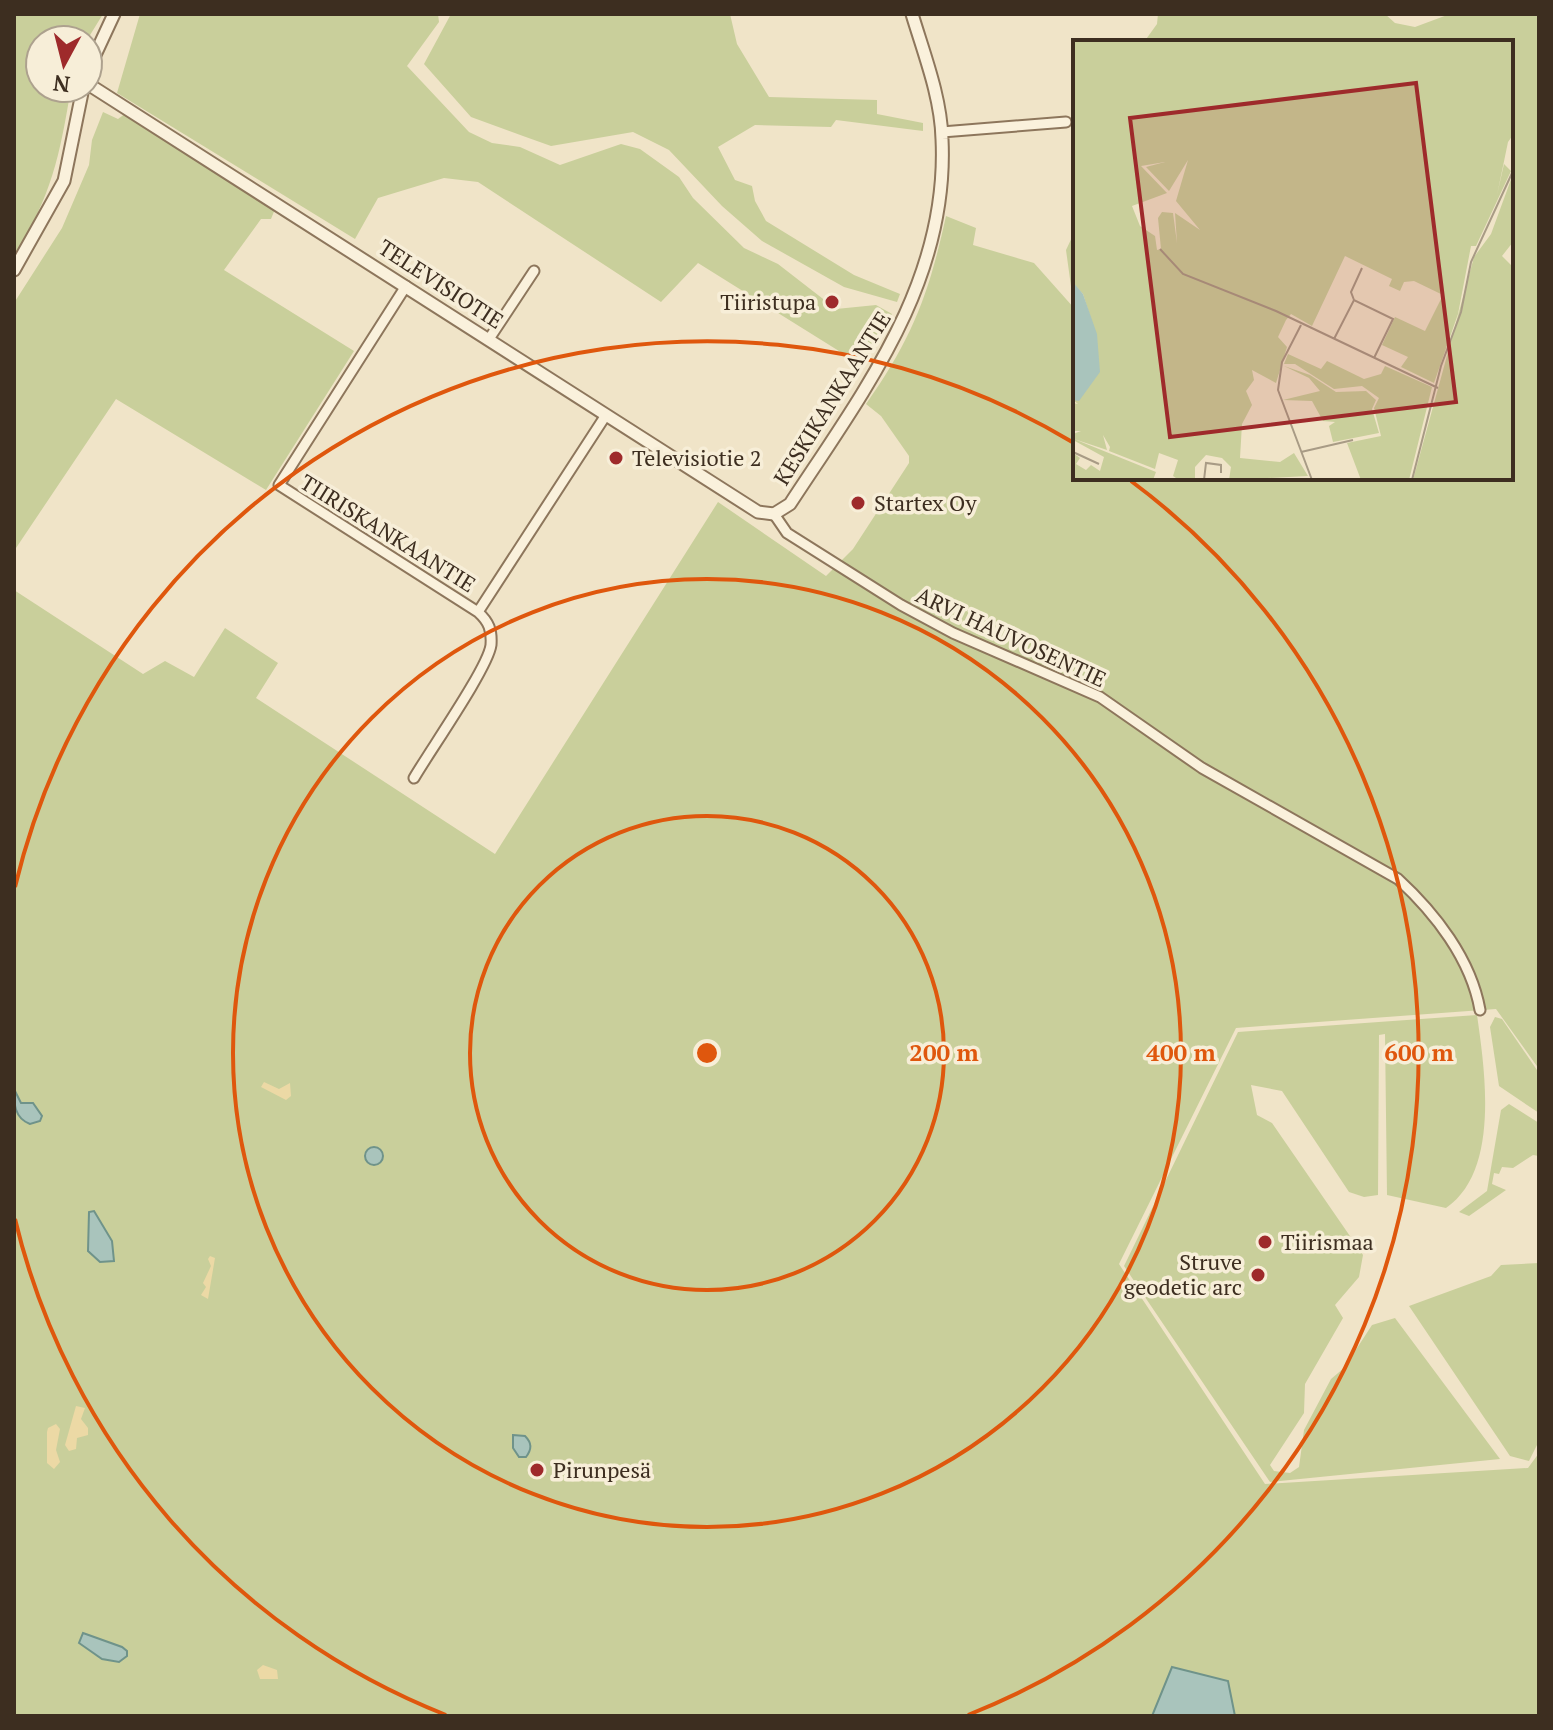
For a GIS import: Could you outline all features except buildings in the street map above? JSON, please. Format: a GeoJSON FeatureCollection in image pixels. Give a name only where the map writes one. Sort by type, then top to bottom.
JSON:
{"type":"FeatureCollection","features":[{"type":"Feature","properties":{"kind":"street"},"geometry":{"type":"LineString","coordinates":[[104,36],[114,14]]}},
{"type":"Feature","properties":{"kind":"street","name":"KESKIKANKAANTIE"},"geometry":{"type":"LineString","coordinates":[[774,514],[790,504],[884,360],[913,302],[938,210],[942,132],[934,88],[912,14]]}},
{"type":"Feature","properties":{"kind":"street","name":"TELEVISIOTIE"},"geometry":{"type":"LineString","coordinates":[[104,94],[758,512],[774,514]]}},
{"type":"Feature","properties":{"kind":"street"},"geometry":{"type":"LineString","coordinates":[[14,270],[64,181],[80,104]]}},
{"type":"Feature","properties":{"kind":"street"},"geometry":{"type":"LineString","coordinates":[[942,132],[1066,122]]}},
{"type":"Feature","properties":{"kind":"street"},"geometry":{"type":"LineString","coordinates":[[489,339],[534,271]]}},
{"type":"Feature","properties":{"kind":"street","name":"TIIRISKANKAANTIE"},"geometry":{"type":"LineString","coordinates":[[406,286],[279,485],[478,612],[606,415]]}},
{"type":"Feature","properties":{"kind":"street","name":"ARVI HAUVOSENTIE"},"geometry":{"type":"LineString","coordinates":[[774,514],[787,533],[901,605],[953,633],[1100,697],[1197,764],[1398,879],[1423,902],[1449,937],[1480,1010]]}},
{"type":"Feature","properties":{"kind":"street"},"geometry":{"type":"LineString","coordinates":[[414,778],[488,658],[491,633],[488,621],[478,612]]}},
{"type":"Feature","properties":{"kind":"green space"},"geometry":{"type":"Polygon","coordinates":[[[14,14],[103,14],[97,24],[24,24],[24,104],[68,104],[46,195],[14,257],[14,14]]]}},
{"type":"Feature","properties":{"kind":"green space"},"geometry":{"type":"Polygon","coordinates":[[[140,14],[438,14],[439,22],[407,66],[469,132],[492,143],[520,147],[560,165],[621,144],[640,149],[679,177],[693,198],[744,248],[778,264],[836,309],[876,305],[892,314],[863,366],[698,263],[661,302],[478,182],[444,178],[378,198],[355,239],[117,93],[140,14]]]}},
{"type":"Feature","properties":{"kind":"green space"},"geometry":{"type":"Polygon","coordinates":[[[451,14],[730,14],[737,44],[769,97],[877,100],[877,114],[923,123],[923,131],[836,120],[831,127],[755,125],[718,147],[735,180],[752,186],[755,201],[766,221],[854,275],[900,294],[897,302],[844,287],[762,241],[722,206],[669,150],[633,132],[551,146],[471,117],[424,64],[451,14]]]}},
{"type":"Feature","properties":{"kind":"green space"},"geometry":{"type":"Polygon","coordinates":[[[1158,14],[1385,14],[1395,23],[1415,27],[1450,14],[1539,14],[1539,1069],[1496,1009],[1236,1028],[1119,1264],[1265,1484],[1528,1468],[1539,1453],[1539,1716],[1235,1716],[1228,1681],[1172,1667],[1152,1716],[14,1716],[14,1108],[24,1122],[42,1116],[33,1103],[21,1103],[14,1089],[14,590],[143,674],[165,661],[194,677],[225,628],[278,663],[256,698],[495,854],[718,502],[826,576],[853,549],[909,463],[909,456],[881,416],[866,404],[896,358],[917,315],[933,269],[946,216],[976,228],[973,245],[1034,263],[1073,307],[1073,480],[1513,480],[1513,40],[1145,40],[1157,24],[1158,14]]]}},
{"type":"Feature","properties":{"kind":"green space"},"geometry":{"type":"Polygon","coordinates":[[[103,112],[118,119],[126,113],[275,209],[271,219],[261,219],[224,270],[354,351],[266,490],[116,399],[14,551],[14,303],[62,228],[89,165],[92,140],[103,112]]]}},
{"type":"Feature","properties":{"kind":"green space"},"geometry":{"type":"Polygon","coordinates":[[[1073,235],[1073,301],[1066,250],[1073,235]]]}},
{"type":"Feature","properties":{"kind":"green space"},"geometry":{"type":"Polygon","coordinates":[[[1477,1015],[1485,1091],[1482,1145],[1475,1170],[1463,1191],[1446,1208],[1387,1195],[1385,1034],[1379,1035],[1378,1195],[1364,1197],[1349,1192],[1282,1091],[1251,1085],[1257,1115],[1272,1123],[1363,1255],[1359,1277],[1335,1305],[1343,1318],[1305,1384],[1304,1413],[1270,1465],[1274,1471],[1290,1473],[1299,1467],[1304,1430],[1331,1379],[1344,1368],[1372,1325],[1395,1318],[1500,1459],[1270,1482],[1124,1266],[1238,1032],[1477,1015]]]}},
{"type":"Feature","properties":{"kind":"green space"},"geometry":{"type":"Polygon","coordinates":[[[1495,1017],[1502,1019],[1539,1073],[1539,1113],[1499,1086],[1490,1027],[1495,1017]]]}},
{"type":"Feature","properties":{"kind":"green space"},"geometry":{"type":"Polygon","coordinates":[[[1509,1104],[1539,1123],[1539,1156],[1533,1155],[1513,1168],[1502,1167],[1499,1174],[1494,1173],[1492,1184],[1506,1190],[1469,1216],[1459,1212],[1487,1191],[1501,1110],[1509,1104]]]}},
{"type":"Feature","properties":{"kind":"green space"},"geometry":{"type":"Polygon","coordinates":[[[1539,1263],[1539,1441],[1529,1461],[1510,1456],[1409,1306],[1491,1276],[1501,1265],[1539,1263]]]}},
{"type":"Feature","properties":{"kind":"sand"},"geometry":{"type":"Polygon","coordinates":[[[264,1082],[279,1089],[290,1083],[291,1096],[286,1100],[261,1087],[264,1082]]]}},
{"type":"Feature","properties":{"kind":"sand"},"geometry":{"type":"Polygon","coordinates":[[[210,1256],[215,1258],[208,1299],[201,1295],[211,1266],[210,1256]]]}},
{"type":"Feature","properties":{"kind":"sand"},"geometry":{"type":"Polygon","coordinates":[[[76,1406],[85,1408],[81,1419],[88,1428],[88,1435],[77,1438],[76,1449],[69,1451],[65,1445],[76,1406]]]}},
{"type":"Feature","properties":{"kind":"sand"},"geometry":{"type":"Polygon","coordinates":[[[56,1424],[60,1429],[56,1450],[60,1462],[54,1469],[47,1463],[47,1432],[56,1424]]]}},
{"type":"Feature","properties":{"kind":"sand"},"geometry":{"type":"Polygon","coordinates":[[[263,1665],[277,1670],[278,1679],[260,1679],[257,1670],[263,1665]]]}},
{"type":"Feature","properties":{"kind":"water"},"geometry":{"type":"Polygon","coordinates":[[[14,1089],[21,1103],[33,1103],[42,1116],[40,1121],[30,1124],[21,1118],[15,1105],[14,1089]]]}},
{"type":"Feature","properties":{"kind":"water"},"geometry":{"type":"Polygon","coordinates":[[[370,1147],[378,1147],[383,1156],[381,1163],[370,1165],[365,1160],[365,1152],[370,1147]]]}},
{"type":"Feature","properties":{"kind":"water"},"geometry":{"type":"Polygon","coordinates":[[[94,1211],[112,1241],[114,1261],[100,1262],[88,1251],[89,1212],[94,1211]]]}},
{"type":"Feature","properties":{"kind":"water"},"geometry":{"type":"Polygon","coordinates":[[[513,1435],[525,1436],[529,1441],[530,1449],[526,1457],[519,1457],[513,1448],[513,1435]]]}},
{"type":"Feature","properties":{"kind":"water"},"geometry":{"type":"Polygon","coordinates":[[[83,1633],[122,1647],[127,1651],[127,1656],[119,1662],[102,1659],[79,1643],[83,1633]]]}},
{"type":"Feature","properties":{"kind":"water"},"geometry":{"type":"Polygon","coordinates":[[[1172,1667],[1228,1681],[1235,1716],[1152,1716],[1172,1667]]]}},
{"type":"Feature","properties":{"kind":"place","name":"Tiiristupa"},"geometry":{"type":"Point","coordinates":[832,302]}},
{"type":"Feature","properties":{"kind":"place","name":"Televisiotie 2"},"geometry":{"type":"Point","coordinates":[616,458]}},
{"type":"Feature","properties":{"kind":"place","name":"Startex Oy"},"geometry":{"type":"Point","coordinates":[858,503]}},
{"type":"Feature","properties":{"kind":"place","name":"Tiirismaa"},"geometry":{"type":"Point","coordinates":[1265,1242]}},
{"type":"Feature","properties":{"kind":"place","name":"Struve geodetic arc"},"geometry":{"type":"Point","coordinates":[1258,1275]}},
{"type":"Feature","properties":{"kind":"place","name":"Pirunpesä"},"geometry":{"type":"Point","coordinates":[537,1470]}}]}
